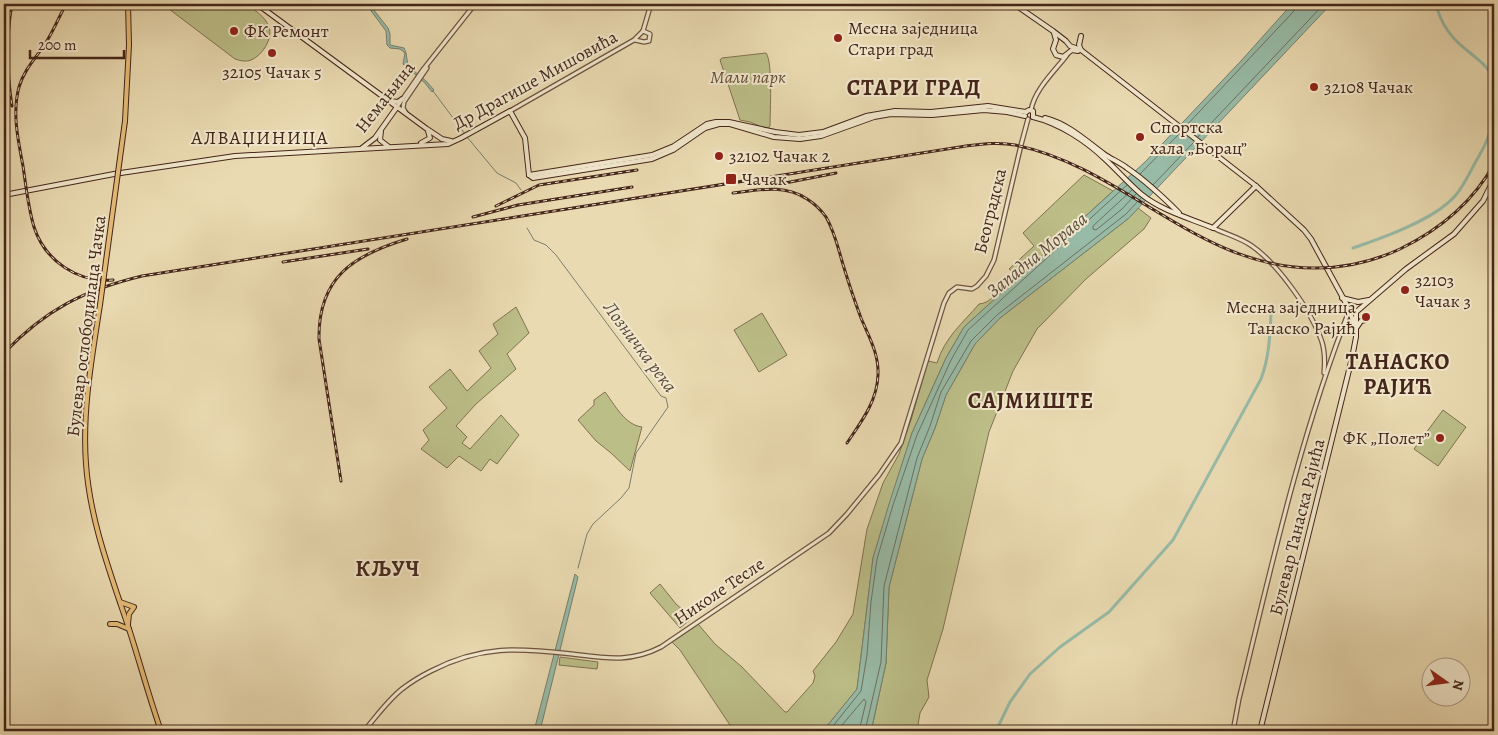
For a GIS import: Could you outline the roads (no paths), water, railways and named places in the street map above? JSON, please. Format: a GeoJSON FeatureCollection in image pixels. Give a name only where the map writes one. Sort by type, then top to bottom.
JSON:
{"type":"FeatureCollection","features":[{"type":"Feature","properties":{"kind":"main road","name":"Булевар ослободилаца Чачка"},"geometry":{"type":"LineString","coordinates":[[128,4],[129,45],[125,121],[87,400],[85,439],[87,478],[98,532],[161,731]]}},
{"type":"Feature","properties":{"kind":"main road"},"geometry":{"type":"LineString","coordinates":[[257,4],[427,129],[442,139],[454,141]]}},
{"type":"Feature","properties":{"kind":"main road"},"geometry":{"type":"LineString","coordinates":[[1014,4],[1053,31],[1070,46],[1082,52],[1256,186],[1308,235],[1350,310],[1356,329]]}},
{"type":"Feature","properties":{"kind":"main road"},"geometry":{"type":"LineString","coordinates":[[1053,31],[1056,37],[1053,50],[1058,56],[1063,57],[1074,50],[1082,52]]}},
{"type":"Feature","properties":{"kind":"main road"},"geometry":{"type":"LineString","coordinates":[[1081,36],[1079,45],[1082,52]]}},
{"type":"Feature","properties":{"kind":"main road"},"geometry":{"type":"LineString","coordinates":[[1055,44],[1058,40],[1064,40]]}},
{"type":"Feature","properties":{"kind":"main road"},"geometry":{"type":"LineString","coordinates":[[1068,54],[1070,46]]}},
{"type":"Feature","properties":{"kind":"main road"},"geometry":{"type":"LineString","coordinates":[[388,101],[396,102],[402,99]]}},
{"type":"Feature","properties":{"kind":"main road"},"geometry":{"type":"LineString","coordinates":[[388,101],[392,109],[391,115],[405,112]]}},
{"type":"Feature","properties":{"kind":"main road","name":"Немањина"},"geometry":{"type":"LineString","coordinates":[[361,149],[372,141],[397,107]]}},
{"type":"Feature","properties":{"kind":"main road"},"geometry":{"type":"LineString","coordinates":[[510,111],[525,138],[529,175],[645,157],[674,146],[707,124],[716,122],[738,125],[774,137],[800,140],[828,134],[874,117],[891,114],[932,115],[984,110],[1030,115],[1064,128],[1144,180],[1173,210]]}},
{"type":"Feature","properties":{"kind":"main road","name":"Др Драгише Мишовића"},"geometry":{"type":"LineString","coordinates":[[4,195],[114,174],[235,156],[418,144],[448,144],[510,111]]}},
{"type":"Feature","properties":{"kind":"main road"},"geometry":{"type":"LineString","coordinates":[[383,128],[380,140],[389,147]]}},
{"type":"Feature","properties":{"kind":"main road"},"geometry":{"type":"LineString","coordinates":[[418,144],[430,138],[427,129]]}},
{"type":"Feature","properties":{"kind":"main road"},"geometry":{"type":"LineString","coordinates":[[1105,156],[1140,194],[1163,208],[1173,210],[1213,228],[1256,186]]}},
{"type":"Feature","properties":{"kind":"main road"},"geometry":{"type":"LineString","coordinates":[[1350,310],[1356,313],[1408,267],[1454,234],[1483,201],[1494,179]]}},
{"type":"Feature","properties":{"kind":"main road"},"geometry":{"type":"LineString","coordinates":[[1342,298],[1356,301],[1361,307]]}},
{"type":"Feature","properties":{"kind":"main road"},"geometry":{"type":"LineString","coordinates":[[1350,310],[1350,302],[1369,300]]}},
{"type":"Feature","properties":{"kind":"main road","name":"Булевар Танаска Рајића"},"geometry":{"type":"LineString","coordinates":[[1260,731],[1352,358],[1356,337],[1356,313]]}},
{"type":"Feature","properties":{"kind":"main road"},"geometry":{"type":"LineString","coordinates":[[1356,329],[1359,322],[1365,320]]}},
{"type":"Feature","properties":{"kind":"main road"},"geometry":{"type":"LineString","coordinates":[[110,624],[117,624],[128,629],[129,614],[134,607],[119,601]]}},
{"type":"Feature","properties":{"kind":"street","name":"Немањина"},"geometry":{"type":"LineString","coordinates":[[397,107],[475,4]]}},
{"type":"Feature","properties":{"kind":"street"},"geometry":{"type":"LineString","coordinates":[[643,31],[649,33],[650,37],[647,42],[641,41],[640,34],[643,31],[651,4]]}},
{"type":"Feature","properties":{"kind":"street","name":"Др Драгише Мишовића"},"geometry":{"type":"LineString","coordinates":[[510,111],[634,40],[640,34]]}},
{"type":"Feature","properties":{"kind":"street","name":"Др Драгише Мишовића"},"geometry":{"type":"LineString","coordinates":[[634,40],[641,41]]}},
{"type":"Feature","properties":{"kind":"street"},"geometry":{"type":"LineString","coordinates":[[1030,115],[1036,96],[1068,54]]}},
{"type":"Feature","properties":{"kind":"street"},"geometry":{"type":"LineString","coordinates":[[1058,56],[1059,65]]}},
{"type":"Feature","properties":{"kind":"street","name":"Немањина"},"geometry":{"type":"LineString","coordinates":[[405,112],[403,108],[404,102],[431,62]]}},
{"type":"Feature","properties":{"kind":"street","name":"Београдска"},"geometry":{"type":"LineString","coordinates":[[957,287],[972,289],[978,286],[986,276],[994,260],[1021,145],[1030,115]]}},
{"type":"Feature","properties":{"kind":"street"},"geometry":{"type":"LineString","coordinates":[[1213,228],[1250,244],[1260,252],[1287,283],[1315,327],[1324,351],[1324,376]]}},
{"type":"Feature","properties":{"kind":"street","name":"Николе Тесле"},"geometry":{"type":"LineString","coordinates":[[364,731],[404,687],[441,666],[483,651],[550,652],[620,659],[636,657],[653,651],[829,534],[902,443],[944,303],[949,293],[957,287]]}},
{"type":"Feature","properties":{"kind":"street"},"geometry":{"type":"LineString","coordinates":[[1233,731],[1239,699],[1295,472],[1324,376],[1350,310]]}},
{"type":"Feature","properties":{"kind":"street"},"geometry":{"type":"LineString","coordinates":[[1324,351],[1328,354],[1333,352]]}},
{"type":"Feature","properties":{"kind":"water"},"geometry":{"type":"Polygon","coordinates":[[[366,4],[369,4],[388,28],[390,45],[404,48],[408,66],[426,81],[434,90],[432,92],[425,83],[403,64],[405,53],[400,49],[390,48],[387,45],[386,31],[366,4]]]}},
{"type":"Feature","properties":{"kind":"water"},"geometry":{"type":"Polygon","coordinates":[[[1292,4],[1331,4],[1129,218],[1000,318],[975,344],[946,395],[922,459],[889,587],[886,663],[872,727],[869,731],[823,731],[857,689],[873,558],[912,433],[946,358],[964,327],[1145,162],[1292,4]]]}},
{"type":"Feature","properties":{"kind":"water"},"geometry":{"type":"Polygon","coordinates":[[[575,574],[578,577],[540,731],[534,731],[575,574]]]}},
{"type":"Feature","properties":{"kind":"waterway"},"geometry":{"type":"LineString","coordinates":[[1436,4],[1441,19],[1452,37],[1489,71],[1493,81],[1494,98]]}},
{"type":"Feature","properties":{"kind":"waterway","name":"Лозничка река"},"geometry":{"type":"LineString","coordinates":[[433,91],[465,134]]}},
{"type":"Feature","properties":{"kind":"waterway"},"geometry":{"type":"LineString","coordinates":[[1353,248],[1407,227],[1446,205],[1461,189],[1485,144],[1492,125],[1494,110]]}},
{"type":"Feature","properties":{"kind":"waterway","name":"Лозничка река"},"geometry":{"type":"LineString","coordinates":[[467,137],[497,173],[516,183],[521,190]]}},
{"type":"Feature","properties":{"kind":"waterway","name":"Лозничка река"},"geometry":{"type":"LineString","coordinates":[[527,228],[534,240],[546,245],[556,255],[661,396],[666,398],[668,407],[636,453],[629,488],[593,524],[587,534],[578,568]]}},
{"type":"Feature","properties":{"kind":"waterway"},"geometry":{"type":"LineString","coordinates":[[996,731],[1010,702],[1030,674],[1060,647],[1109,612],[1173,540],[1261,379],[1270,338],[1271,313]]}},
{"type":"Feature","properties":{"kind":"railway"},"geometry":{"type":"LineString","coordinates":[[12,4],[8,55],[12,106]]}},
{"type":"Feature","properties":{"kind":"railway"},"geometry":{"type":"LineString","coordinates":[[66,4],[48,39],[24,75],[17,97],[16,127],[29,204],[34,227],[39,239],[55,260],[76,274],[87,278],[113,280]]}},
{"type":"Feature","properties":{"kind":"railway"},"geometry":{"type":"LineString","coordinates":[[4,353],[50,313],[84,295],[142,276],[966,146],[1009,144],[1054,157],[1092,174],[1198,235],[1235,252],[1274,264],[1316,268],[1338,267],[1370,260],[1400,249],[1428,233],[1454,214],[1465,203],[1486,178],[1494,164]]}},
{"type":"Feature","properties":{"kind":"railway"},"geometry":{"type":"LineString","coordinates":[[496,206],[539,185],[637,170]]}},
{"type":"Feature","properties":{"kind":"railway"},"geometry":{"type":"LineString","coordinates":[[775,185],[836,173]]}},
{"type":"Feature","properties":{"kind":"railway"},"geometry":{"type":"LineString","coordinates":[[473,217],[518,205],[632,187]]}},
{"type":"Feature","properties":{"kind":"railway"},"geometry":{"type":"LineString","coordinates":[[733,193],[771,189],[789,191],[813,203],[829,223],[861,318],[873,346],[878,367],[875,394],[863,419],[847,443]]}},
{"type":"Feature","properties":{"kind":"railway"},"geometry":{"type":"LineString","coordinates":[[341,481],[319,339],[320,318],[325,299],[332,284],[356,261],[388,245],[407,239]]}},
{"type":"Feature","properties":{"kind":"railway"},"geometry":{"type":"LineString","coordinates":[[283,262],[368,249]]}},
{"type":"Feature","properties":{"kind":"place","name":"ФК Ремонт"},"geometry":{"type":"Point","coordinates":[234,31]}},
{"type":"Feature","properties":{"kind":"place","name":"Месна заједница Стари град"},"geometry":{"type":"Point","coordinates":[838,38]}},
{"type":"Feature","properties":{"kind":"place","name":"32105 Чачак 5"},"geometry":{"type":"Point","coordinates":[272,53]}},
{"type":"Feature","properties":{"kind":"place","name":"32108 Чачак"},"geometry":{"type":"Point","coordinates":[1314,87]}},
{"type":"Feature","properties":{"kind":"place","name":"Спортска хала „Борац”"},"geometry":{"type":"Point","coordinates":[1140,137]}},
{"type":"Feature","properties":{"kind":"place","name":"32102 Чачак 2"},"geometry":{"type":"Point","coordinates":[719,156]}},
{"type":"Feature","properties":{"kind":"place","name":"Чачак"},"geometry":{"type":"Point","coordinates":[731,179]}},
{"type":"Feature","properties":{"kind":"place","name":"32103 Чачак 3"},"geometry":{"type":"Point","coordinates":[1405,290]}},
{"type":"Feature","properties":{"kind":"place","name":"Месна заједница Танаско Рајић"},"geometry":{"type":"Point","coordinates":[1366,317]}},
{"type":"Feature","properties":{"kind":"place","name":"ФК „Полет”"},"geometry":{"type":"Point","coordinates":[1440,438]}},
{"type":"Feature","properties":{"kind":"district","name":"СТАРИ ГРАД"},"geometry":{"type":"Point","coordinates":[914,88]}},
{"type":"Feature","properties":{"kind":"district","name":"АЛВАЏИНИЦА"},"geometry":{"type":"Point","coordinates":[260,138]}},
{"type":"Feature","properties":{"kind":"district","name":"ТАНАСКО РАЈИЋ"},"geometry":{"type":"Point","coordinates":[1398,375]}},
{"type":"Feature","properties":{"kind":"district","name":"САЈМИШТЕ"},"geometry":{"type":"Point","coordinates":[1031,401]}},
{"type":"Feature","properties":{"kind":"district","name":"КЉУЧ"},"geometry":{"type":"Point","coordinates":[388,569]}},
{"type":"Feature","properties":{"kind":"park label","name":"Мали парк"},"geometry":{"type":"Point","coordinates":[748,77]}},
{"type":"Feature","properties":{"kind":"water label","name":"Западна Морава"},"geometry":{"type":"Point","coordinates":[1037,255]}}]}
